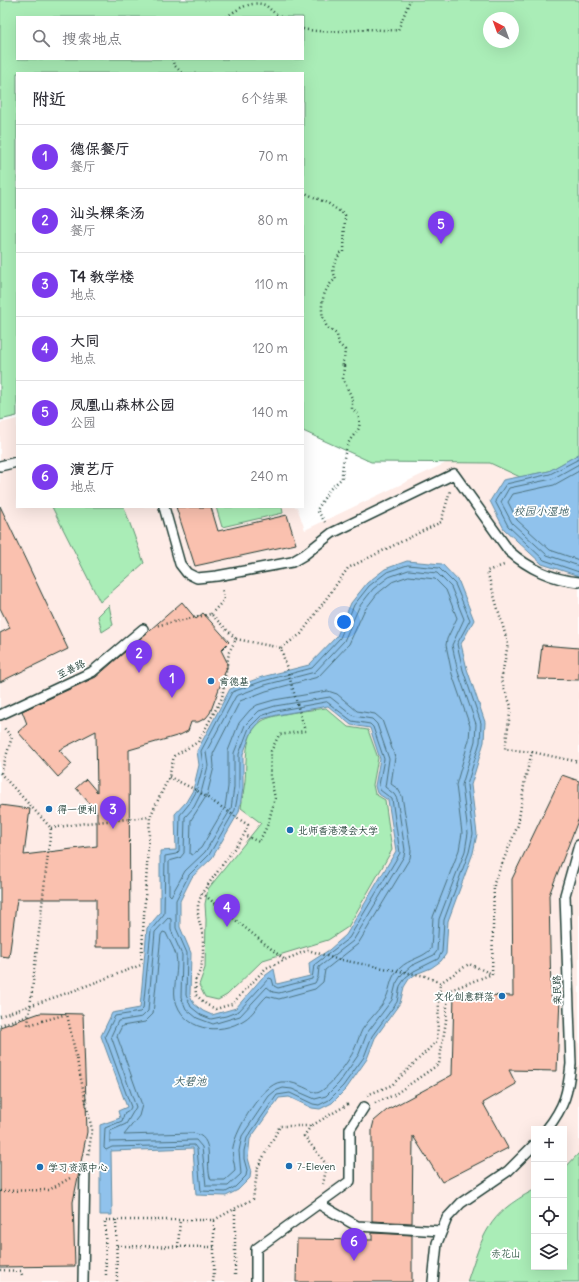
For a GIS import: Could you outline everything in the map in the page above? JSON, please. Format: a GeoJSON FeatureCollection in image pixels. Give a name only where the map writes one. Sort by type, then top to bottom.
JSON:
{"type":"FeatureCollection","features":[{"type":"Feature","properties":{"kind":"lane"},"geometry":{"type":"LineString","coordinates":[[0,466],[16,462]]}},
{"type":"Feature","properties":{"kind":"lane"},"geometry":{"type":"LineString","coordinates":[[164,508],[180,564],[188,573],[197,578],[217,576],[292,562],[304,555],[332,533],[454,474],[509,551],[519,560],[547,575],[579,582]]}},
{"type":"Feature","properties":{"kind":"lane","name":"至善路"},"geometry":{"type":"LineString","coordinates":[[0,715],[92,672],[142,629]]}},
{"type":"Feature","properties":{"kind":"lane","name":"亲民路"},"geometry":{"type":"LineString","coordinates":[[549,1126],[558,1115],[568,1090],[571,1064],[565,895],[579,846]]}},
{"type":"Feature","properties":{"kind":"lane"},"geometry":{"type":"LineString","coordinates":[[256,1282],[256,1249],[350,1181],[350,1129],[364,1107]]}},
{"type":"Feature","properties":{"kind":"lane"},"geometry":{"type":"LineString","coordinates":[[433,1282],[437,1243],[447,1218],[461,1203],[508,1171],[531,1148]]}},
{"type":"Feature","properties":{"kind":"lane"},"geometry":{"type":"LineString","coordinates":[[83,1282],[85,1169]]}},
{"type":"Feature","properties":{"kind":"lane"},"geometry":{"type":"LineString","coordinates":[[319,1204],[357,1226],[441,1231]]}},
{"type":"Feature","properties":{"kind":"path"},"geometry":{"type":"LineString","coordinates":[[304,29],[330,32],[343,30],[349,32],[356,30],[398,30],[410,0]]}},
{"type":"Feature","properties":{"kind":"path"},"geometry":{"type":"LineString","coordinates":[[228,16],[240,7],[255,3],[264,4],[279,16]]}},
{"type":"Feature","properties":{"kind":"path"},"geometry":{"type":"LineString","coordinates":[[172,60],[174,65],[181,72]]}},
{"type":"Feature","properties":{"kind":"path"},"geometry":{"type":"LineString","coordinates":[[304,192],[329,204],[345,215],[344,252],[340,253],[334,261],[333,272],[336,278],[326,289],[322,299],[325,324],[329,330],[337,335],[339,344],[345,350],[344,360],[342,363],[343,367],[344,366],[343,379],[352,398],[352,409],[358,414],[360,422],[358,432],[348,444],[342,467],[342,478],[328,490],[317,510],[332,533]]}},
{"type":"Feature","properties":{"kind":"path"},"geometry":{"type":"LineString","coordinates":[[211,614],[236,639],[281,648],[301,634],[348,568],[441,522],[454,474]]}},
{"type":"Feature","properties":{"kind":"path"},"geometry":{"type":"LineString","coordinates":[[519,560],[487,571],[508,644],[501,680],[511,706],[505,749],[532,752],[579,762]]}},
{"type":"Feature","properties":{"kind":"path"},"geometry":{"type":"LineString","coordinates":[[142,629],[211,614],[224,600],[223,590],[217,576]]}},
{"type":"Feature","properties":{"kind":"path"},"geometry":{"type":"LineString","coordinates":[[0,1016],[142,965],[150,817],[168,777],[174,756],[198,742],[222,698],[228,652],[236,639]]}},
{"type":"Feature","properties":{"kind":"path"},"geometry":{"type":"LineString","coordinates":[[244,834],[259,842],[268,824],[275,798],[270,776],[271,751],[279,735],[305,731],[281,648]]}},
{"type":"Feature","properties":{"kind":"path"},"geometry":{"type":"LineString","coordinates":[[0,723],[12,737],[1,773],[51,828],[29,1006],[28,1025],[67,1014],[92,1130],[85,1169],[49,1190],[0,1191]]}},
{"type":"Feature","properties":{"kind":"path"},"geometry":{"type":"LineString","coordinates":[[492,974],[494,883],[518,825],[525,779],[532,752]]}},
{"type":"Feature","properties":{"kind":"path"},"geometry":{"type":"LineString","coordinates":[[168,777],[196,790],[248,825],[244,834],[202,893],[198,906],[198,917],[203,936],[203,954],[201,970],[195,981],[196,995],[207,1005],[216,1009],[232,1004],[266,968],[308,950],[336,959],[425,976],[440,983]]}},
{"type":"Feature","properties":{"kind":"path"},"geometry":{"type":"LineString","coordinates":[[51,828],[150,817]]}},
{"type":"Feature","properties":{"kind":"path"},"geometry":{"type":"LineString","coordinates":[[202,893],[286,960]]}},
{"type":"Feature","properties":{"kind":"path"},"geometry":{"type":"LineString","coordinates":[[440,983],[470,964],[492,974]]}},
{"type":"Feature","properties":{"kind":"path"},"geometry":{"type":"LineString","coordinates":[[364,1107],[394,1095],[439,1064],[446,1020],[448,992],[492,974]]}},
{"type":"Feature","properties":{"kind":"path"},"geometry":{"type":"LineString","coordinates":[[363,1096],[392,1085],[437,1041],[440,983]]}},
{"type":"Feature","properties":{"kind":"path"},"geometry":{"type":"LineString","coordinates":[[0,1025],[29,1016]]}},
{"type":"Feature","properties":{"kind":"path"},"geometry":{"type":"LineString","coordinates":[[327,1165],[304,1136],[311,1126],[356,1099]]}},
{"type":"Feature","properties":{"kind":"path"},"geometry":{"type":"LineString","coordinates":[[106,1275],[105,1220],[214,1220],[253,1199],[258,1167],[280,1126],[311,1126]]}},
{"type":"Feature","properties":{"kind":"path"},"geometry":{"type":"LineString","coordinates":[[235,1210],[235,1278]]}},
{"type":"Feature","properties":{"kind":"path"},"geometry":{"type":"LineString","coordinates":[[116,1220],[117,1282]]}},
{"type":"Feature","properties":{"kind":"path"},"geometry":{"type":"LineString","coordinates":[[178,1247],[180,1220]]}},
{"type":"Feature","properties":{"kind":"path"},"geometry":{"type":"LineString","coordinates":[[212,1282],[214,1273],[214,1220]]}},
{"type":"Feature","properties":{"kind":"path"},"geometry":{"type":"LineString","coordinates":[[117,1246],[214,1247]]}},
{"type":"Feature","properties":{"kind":"path"},"geometry":{"type":"LineString","coordinates":[[0,1270],[21,1271],[22,1275]]}},
{"type":"Feature","properties":{"kind":"shaded area","name":"北师香港浸会大学"},"geometry":{"type":"Polygon","coordinates":[[[16,419],[16,508],[297,508],[305,530],[448,462],[490,463],[579,506],[579,1153],[567,1166],[567,1126],[531,1126],[531,1192],[513,1201],[480,1244],[467,1282],[0,1282],[0,423],[16,419]]]}},
{"type":"Feature","properties":{"kind":"green space"},"geometry":{"type":"Polygon","coordinates":[[[0,0],[579,0],[579,454],[549,471],[520,477],[490,463],[371,462],[304,431],[304,72],[16,72],[16,416],[0,420],[0,0]]]}},
{"type":"Feature","properties":{"kind":"green space"},"geometry":{"type":"Polygon","coordinates":[[[53,508],[124,508],[144,563],[100,602],[53,508]]]}},
{"type":"Feature","properties":{"kind":"green space"},"geometry":{"type":"Polygon","coordinates":[[[216,508],[282,508],[283,513],[222,527],[216,508]]]}},
{"type":"Feature","properties":{"kind":"green space"},"geometry":{"type":"Polygon","coordinates":[[[109,605],[113,625],[102,632],[98,616],[109,605]]]}},
{"type":"Feature","properties":{"kind":"green space"},"geometry":{"type":"Polygon","coordinates":[[[326,708],[348,727],[368,730],[378,758],[373,785],[375,794],[385,800],[392,850],[348,927],[328,940],[263,960],[227,995],[218,1000],[205,997],[199,985],[205,968],[205,904],[208,889],[261,823],[241,808],[249,740],[256,726],[262,721],[275,716],[326,708]]]}},
{"type":"Feature","properties":{"kind":"green space","name":"赤花山"},"geometry":{"type":"Polygon","coordinates":[[[579,1153],[579,1282],[467,1282],[483,1239],[496,1217],[518,1199],[531,1192],[531,1270],[567,1270],[567,1166],[579,1153]]]}},
{"type":"Feature","properties":{"kind":"water","name":"校园小湿地"},"geometry":{"type":"Polygon","coordinates":[[[579,454],[579,576],[542,564],[504,529],[490,501],[503,480],[549,471],[579,454]]]}},
{"type":"Feature","properties":{"kind":"water","name":"大碧池"},"geometry":{"type":"Polygon","coordinates":[[[407,561],[442,564],[459,582],[474,620],[461,644],[467,669],[485,722],[484,742],[471,785],[477,834],[473,853],[448,921],[446,954],[441,961],[431,968],[416,974],[409,979],[404,987],[400,1003],[375,1038],[367,1059],[346,1089],[332,1103],[320,1109],[312,1108],[289,1097],[279,1098],[250,1139],[248,1158],[251,1169],[250,1178],[238,1190],[226,1196],[196,1195],[193,1148],[111,1151],[112,1215],[100,1215],[100,1125],[120,1118],[118,1111],[127,1107],[101,1036],[112,1013],[140,1008],[147,928],[160,913],[160,851],[176,850],[175,814],[186,802],[193,790],[199,765],[197,751],[230,689],[262,677],[309,665],[337,636],[351,603],[367,583],[385,569],[407,561]],[[328,706],[262,719],[252,731],[243,754],[243,788],[239,812],[212,858],[192,877],[180,901],[180,927],[191,953],[190,995],[194,1004],[203,1011],[212,1015],[236,1008],[262,978],[274,969],[277,984],[310,976],[309,963],[329,950],[346,935],[396,851],[388,800],[377,793],[375,786],[380,759],[370,728],[351,725],[328,706]]]}},
{"type":"Feature","properties":{"kind":"building"},"geometry":{"type":"Polygon","coordinates":[[[0,506],[68,649],[0,682],[0,633],[10,628],[0,608],[0,506]]]}},
{"type":"Feature","properties":{"kind":"building"},"geometry":{"type":"Polygon","coordinates":[[[176,508],[211,508],[218,531],[287,515],[296,544],[195,566],[176,508]]]}},
{"type":"Feature","properties":{"kind":"building"},"geometry":{"type":"Polygon","coordinates":[[[182,602],[196,619],[203,613],[229,642],[221,650],[227,662],[227,667],[210,713],[206,718],[198,722],[191,722],[188,731],[180,735],[129,750],[130,947],[96,947],[96,899],[17,899],[9,957],[0,956],[0,805],[30,809],[24,855],[97,846],[97,812],[76,788],[86,779],[97,792],[96,731],[59,750],[72,764],[58,777],[18,732],[27,724],[22,711],[96,677],[182,602]]]}},
{"type":"Feature","properties":{"kind":"building"},"geometry":{"type":"Polygon","coordinates":[[[542,645],[579,648],[579,680],[538,679],[542,645]]]}},
{"type":"Feature","properties":{"kind":"building","name":"文化创意群落"},"geometry":{"type":"Polygon","coordinates":[[[562,775],[579,781],[579,818],[549,895],[551,997],[560,997],[557,1071],[509,1070],[516,1084],[483,1103],[508,1148],[442,1182],[413,1136],[412,1223],[372,1221],[372,1129],[374,1121],[387,1110],[452,1075],[454,994],[513,996],[512,879],[562,775]]]}},
{"type":"Feature","properties":{"kind":"building","name":"学习资源中心"},"geometry":{"type":"Polygon","coordinates":[[[40,1013],[83,1014],[87,1132],[73,1202],[75,1266],[0,1267],[0,1027],[40,1013]]]}},
{"type":"Feature","properties":{"kind":"building"},"geometry":{"type":"Polygon","coordinates":[[[372,1233],[412,1235],[412,1282],[296,1282],[297,1239],[372,1240],[372,1233]]]}},
{"type":"Feature","properties":{"kind":"place","name":"凤凰山森林公园"},"geometry":{"type":"Point","coordinates":[441,244]}},
{"type":"Feature","properties":{"kind":"place","name":"汕头粿条汤"},"geometry":{"type":"Point","coordinates":[139,673]}},
{"type":"Feature","properties":{"kind":"place","name":"肯德基"},"geometry":{"type":"Point","coordinates":[211,681]}},
{"type":"Feature","properties":{"kind":"place","name":"德保餐厅"},"geometry":{"type":"Point","coordinates":[172,698]}},
{"type":"Feature","properties":{"kind":"place","name":"得一便利"},"geometry":{"type":"Point","coordinates":[49,809]}},
{"type":"Feature","properties":{"kind":"place","name":"T4 教学楼"},"geometry":{"type":"Point","coordinates":[113,829]}},
{"type":"Feature","properties":{"kind":"place","name":"北师香港浸会大学"},"geometry":{"type":"Point","coordinates":[290,830]}},
{"type":"Feature","properties":{"kind":"place","name":"大同"},"geometry":{"type":"Point","coordinates":[227,927]}},
{"type":"Feature","properties":{"kind":"place","name":"文化创意群落"},"geometry":{"type":"Point","coordinates":[502,996]}},
{"type":"Feature","properties":{"kind":"place","name":"7-Eleven"},"geometry":{"type":"Point","coordinates":[289,1166]}},
{"type":"Feature","properties":{"kind":"place","name":"学习资源中心"},"geometry":{"type":"Point","coordinates":[40,1167]}},
{"type":"Feature","properties":{"kind":"place","name":"演艺厅"},"geometry":{"type":"Point","coordinates":[354,1261]}}]}
